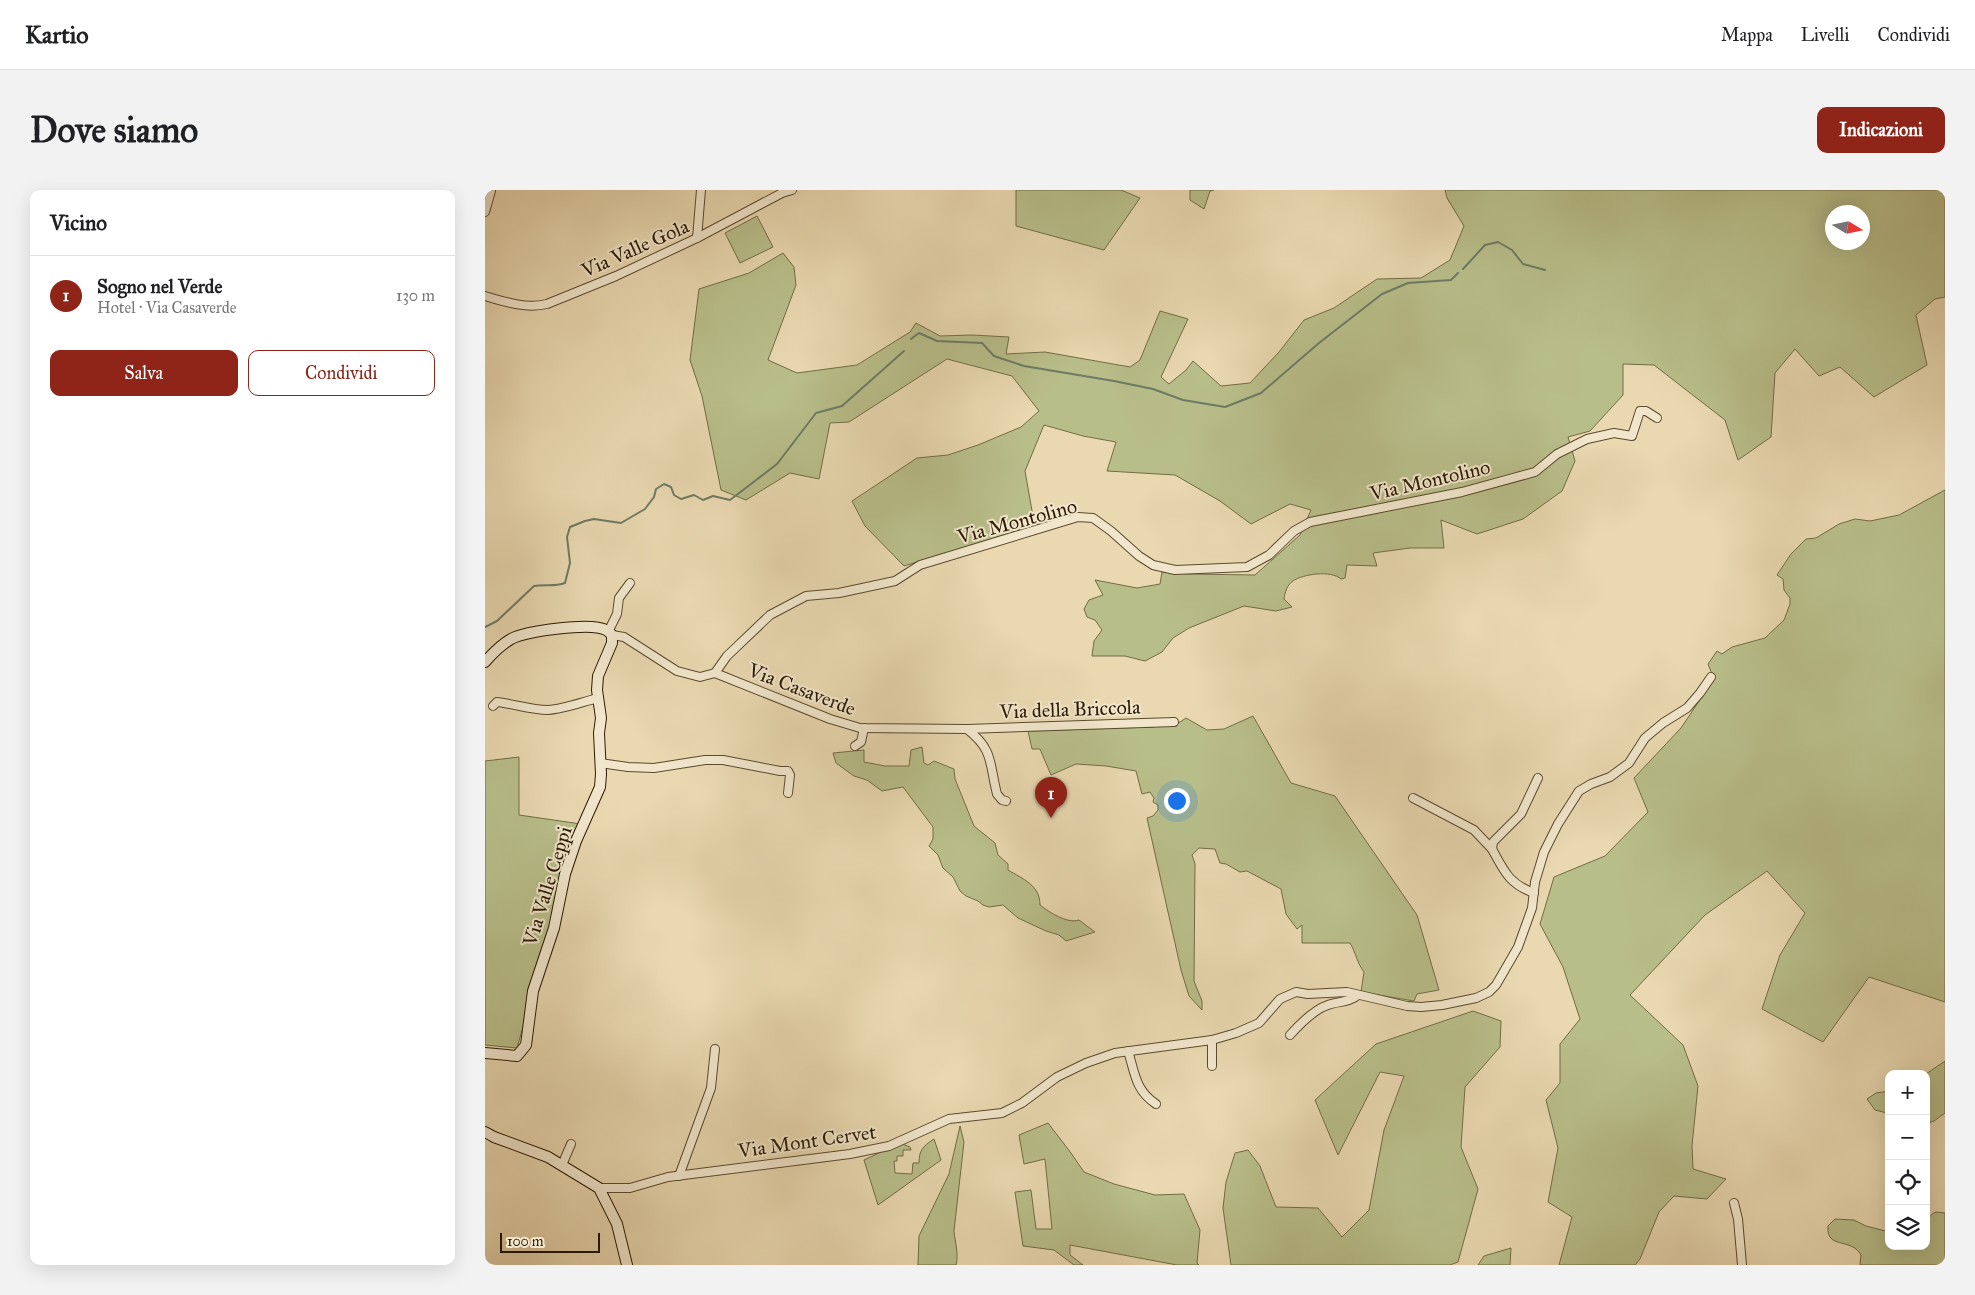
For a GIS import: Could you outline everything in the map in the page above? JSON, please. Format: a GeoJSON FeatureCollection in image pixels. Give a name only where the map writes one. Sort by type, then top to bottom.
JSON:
{"type":"FeatureCollection","features":[{"type":"Feature","properties":{"kind":"street"},"geometry":{"type":"LineString","coordinates":[[697,238],[701,190]]}},
{"type":"Feature","properties":{"kind":"street","name":"Via Valle Gola"},"geometry":{"type":"LineString","coordinates":[[485,296],[508,303],[535,307],[547,304],[615,276],[697,238],[791,190]]}},
{"type":"Feature","properties":{"kind":"street"},"geometry":{"type":"LineString","coordinates":[[485,212],[491,191]]}},
{"type":"Feature","properties":{"kind":"street","name":"Via Montolino"},"geometry":{"type":"LineString","coordinates":[[715,672],[727,656],[770,615],[806,596],[839,593],[895,581],[920,565],[1078,517],[1093,518],[1139,556],[1153,565],[1175,570],[1247,567],[1269,555],[1294,530],[1309,522],[1462,492],[1535,472],[1557,454],[1587,439],[1614,433],[1632,436],[1640,411],[1646,411],[1657,418]]}},
{"type":"Feature","properties":{"kind":"street"},"geometry":{"type":"LineString","coordinates":[[485,662],[510,640],[543,630],[588,627],[605,630],[610,634],[617,614],[619,598],[631,583]]}},
{"type":"Feature","properties":{"kind":"street","name":"Via Casaverde"},"geometry":{"type":"LineString","coordinates":[[610,634],[624,637],[677,670],[700,678],[715,672],[829,719],[865,728],[967,728]]}},
{"type":"Feature","properties":{"kind":"street","name":"Via Valle Ceppi"},"geometry":{"type":"LineString","coordinates":[[485,1053],[517,1056],[526,1045],[533,991],[554,928],[565,874],[576,841],[600,786],[599,732],[601,718],[597,690],[598,676],[612,643],[610,634]]}},
{"type":"Feature","properties":{"kind":"street","name":"Via Mont Cervet"},"geometry":{"type":"LineString","coordinates":[[599,1188],[631,1188],[679,1176],[850,1154],[889,1146],[949,1119],[1002,1113],[1022,1102],[1057,1076],[1115,1053],[1212,1040],[1236,1034],[1259,1023],[1280,999],[1296,992],[1308,994],[1347,992],[1407,1006],[1421,1007],[1468,1000],[1489,992],[1497,985],[1517,947],[1532,908],[1535,882],[1544,852],[1558,824],[1579,791],[1610,777],[1629,763],[1645,738],[1663,723],[1687,708],[1700,694],[1711,677]]}},
{"type":"Feature","properties":{"kind":"street"},"geometry":{"type":"LineString","coordinates":[[493,706],[497,702],[517,704],[534,709],[551,710],[598,698]]}},
{"type":"Feature","properties":{"kind":"street","name":"Via della Briccola"},"geometry":{"type":"LineString","coordinates":[[967,728],[1174,722]]}},
{"type":"Feature","properties":{"kind":"street"},"geometry":{"type":"LineString","coordinates":[[855,746],[861,742],[865,728]]}},
{"type":"Feature","properties":{"kind":"street"},"geometry":{"type":"LineString","coordinates":[[967,728],[986,747],[997,794],[1001,800],[1006,801]]}},
{"type":"Feature","properties":{"kind":"street"},"geometry":{"type":"LineString","coordinates":[[600,763],[654,768],[705,760],[723,760],[779,771],[788,771],[790,776],[788,793]]}},
{"type":"Feature","properties":{"kind":"street"},"geometry":{"type":"LineString","coordinates":[[1492,849],[1493,842],[1521,814],[1538,778]]}},
{"type":"Feature","properties":{"kind":"street"},"geometry":{"type":"LineString","coordinates":[[1413,798],[1474,830],[1492,849],[1512,883],[1534,893]]}},
{"type":"Feature","properties":{"kind":"street"},"geometry":{"type":"LineString","coordinates":[[1290,1035],[1300,1024],[1327,1005],[1353,1000],[1358,995]]}},
{"type":"Feature","properties":{"kind":"street"},"geometry":{"type":"LineString","coordinates":[[1212,1040],[1213,1066]]}},
{"type":"Feature","properties":{"kind":"street"},"geometry":{"type":"LineString","coordinates":[[679,1176],[711,1088],[715,1049]]}},
{"type":"Feature","properties":{"kind":"street"},"geometry":{"type":"LineString","coordinates":[[1129,1051],[1138,1086],[1145,1097],[1156,1104]]}},
{"type":"Feature","properties":{"kind":"street"},"geometry":{"type":"LineString","coordinates":[[485,1132],[494,1138],[548,1157],[599,1188],[617,1224],[627,1265]]}},
{"type":"Feature","properties":{"kind":"street"},"geometry":{"type":"LineString","coordinates":[[562,1165],[571,1144]]}},
{"type":"Feature","properties":{"kind":"street"},"geometry":{"type":"LineString","coordinates":[[1734,1204],[1738,1219],[1742,1265]]}},
{"type":"Feature","properties":{"kind":"green space"},"geometry":{"type":"Polygon","coordinates":[[[1016,190],[1121,190],[1140,198],[1104,250],[1016,226],[1016,190]]]}},
{"type":"Feature","properties":{"kind":"green space"},"geometry":{"type":"Polygon","coordinates":[[[1190,190],[1214,190],[1210,191],[1204,209],[1190,200],[1190,190]]]}},
{"type":"Feature","properties":{"kind":"green space"},"geometry":{"type":"Polygon","coordinates":[[[1445,190],[1945,190],[1945,297],[1935,299],[1916,315],[1927,365],[1874,397],[1840,367],[1819,376],[1795,349],[1775,373],[1771,437],[1738,460],[1725,420],[1654,365],[1623,364],[1623,395],[1590,431],[1568,437],[1575,461],[1562,491],[1523,519],[1477,534],[1441,520],[1444,548],[1410,548],[1373,553],[1377,566],[1347,565],[1345,578],[1341,579],[1324,574],[1310,575],[1298,579],[1289,585],[1284,596],[1284,599],[1292,607],[1276,611],[1244,606],[1189,628],[1173,638],[1162,652],[1145,661],[1125,656],[1092,656],[1094,641],[1102,630],[1095,620],[1087,617],[1084,609],[1089,600],[1103,595],[1095,580],[1137,588],[1160,584],[1162,572],[1255,575],[1300,535],[1311,510],[1290,504],[1251,524],[1220,501],[1175,475],[1107,471],[1116,442],[1083,436],[1044,425],[1025,471],[1034,522],[1030,527],[904,566],[865,526],[852,501],[917,458],[948,455],[978,445],[1021,427],[1039,411],[1012,376],[947,359],[849,422],[830,423],[819,479],[790,473],[746,500],[721,490],[702,396],[690,360],[699,289],[749,273],[783,253],[794,267],[796,285],[768,360],[797,373],[857,365],[910,332],[916,323],[940,336],[1009,337],[1006,354],[1045,352],[1130,367],[1140,360],[1160,311],[1188,319],[1161,377],[1169,384],[1186,370],[1193,361],[1221,386],[1250,383],[1279,352],[1304,320],[1334,308],[1377,279],[1421,278],[1450,260],[1464,226],[1447,198],[1445,190]]]}},
{"type":"Feature","properties":{"kind":"green space"},"geometry":{"type":"Polygon","coordinates":[[[757,216],[773,247],[740,263],[725,233],[757,216]]]}},
{"type":"Feature","properties":{"kind":"green space"},"geometry":{"type":"Polygon","coordinates":[[[1945,490],[1945,1002],[1869,977],[1823,1042],[1762,1009],[1780,955],[1805,913],[1767,871],[1705,915],[1630,995],[1683,1045],[1698,1086],[1692,1146],[1693,1169],[1726,1179],[1707,1199],[1674,1196],[1659,1212],[1640,1259],[1635,1265],[1559,1265],[1572,1217],[1548,1202],[1558,1148],[1546,1100],[1560,1083],[1560,1044],[1580,1019],[1563,967],[1540,924],[1554,877],[1605,856],[1648,812],[1634,778],[1681,728],[1714,679],[1708,664],[1717,651],[1722,654],[1732,647],[1765,638],[1784,620],[1790,604],[1790,598],[1784,590],[1783,579],[1777,575],[1791,554],[1806,539],[1816,538],[1839,524],[1855,519],[1870,521],[1899,515],[1945,490]]]}},
{"type":"Feature","properties":{"kind":"green space"},"geometry":{"type":"Polygon","coordinates":[[[1253,716],[1291,783],[1335,796],[1417,915],[1439,990],[1417,994],[1414,1001],[1361,992],[1364,972],[1350,943],[1302,943],[1302,925],[1297,929],[1286,914],[1281,889],[1247,871],[1240,872],[1226,864],[1220,863],[1215,849],[1199,848],[1192,855],[1195,864],[1194,981],[1202,1001],[1202,1010],[1189,996],[1181,970],[1147,818],[1153,816],[1158,810],[1158,805],[1153,802],[1154,798],[1150,792],[1142,794],[1136,771],[1076,764],[1051,775],[1040,749],[1032,749],[1028,731],[1152,727],[1177,724],[1186,718],[1207,730],[1224,729],[1253,716]]]}},
{"type":"Feature","properties":{"kind":"green space"},"geometry":{"type":"Polygon","coordinates":[[[922,747],[924,763],[928,765],[934,761],[954,769],[955,779],[974,826],[995,843],[998,855],[1008,864],[1008,870],[1030,883],[1037,892],[1040,905],[1064,919],[1079,920],[1095,932],[1066,941],[1059,935],[1018,918],[1003,905],[989,907],[966,896],[960,891],[953,877],[943,868],[938,855],[929,846],[933,839],[933,827],[903,787],[882,791],[867,780],[854,776],[836,763],[833,753],[864,750],[864,762],[885,766],[909,766],[911,750],[922,747]]]}},
{"type":"Feature","properties":{"kind":"green space"},"geometry":{"type":"Polygon","coordinates":[[[519,757],[519,815],[581,824],[517,1048],[485,1045],[485,761],[519,757]]]}},
{"type":"Feature","properties":{"kind":"green space"},"geometry":{"type":"Polygon","coordinates":[[[1473,1011],[1501,1021],[1500,1047],[1465,1087],[1461,1147],[1478,1189],[1458,1262],[1450,1265],[1231,1265],[1223,1208],[1226,1182],[1235,1153],[1248,1150],[1260,1166],[1276,1207],[1318,1208],[1342,1237],[1369,1210],[1384,1130],[1404,1076],[1380,1072],[1338,1155],[1315,1100],[1376,1044],[1473,1011]]]}},
{"type":"Feature","properties":{"kind":"green space"},"geometry":{"type":"Polygon","coordinates":[[[1945,1061],[1945,1113],[1930,1122],[1930,1115],[1930,1071],[1945,1061]]]}},
{"type":"Feature","properties":{"kind":"green space"},"geometry":{"type":"Polygon","coordinates":[[[1885,1092],[1885,1112],[1875,1110],[1867,1099],[1876,1093],[1885,1092]]]}},
{"type":"Feature","properties":{"kind":"green space"},"geometry":{"type":"Polygon","coordinates":[[[1048,1123],[1084,1172],[1114,1184],[1155,1195],[1184,1194],[1200,1230],[1197,1263],[1199,1265],[1177,1265],[1070,1245],[1070,1255],[1083,1265],[1074,1265],[1054,1250],[1023,1246],[1015,1192],[1031,1190],[1036,1229],[1052,1229],[1045,1159],[1024,1164],[1019,1135],[1048,1123]]]}},
{"type":"Feature","properties":{"kind":"green space"},"geometry":{"type":"Polygon","coordinates":[[[960,1126],[964,1142],[954,1231],[957,1252],[956,1265],[918,1265],[919,1236],[949,1174],[960,1126]]]}},
{"type":"Feature","properties":{"kind":"green space"},"geometry":{"type":"Polygon","coordinates":[[[934,1139],[941,1160],[878,1205],[864,1160],[900,1143],[910,1147],[911,1150],[903,1150],[903,1156],[897,1156],[897,1161],[894,1161],[895,1173],[912,1174],[913,1163],[919,1163],[922,1149],[934,1139]]]}},
{"type":"Feature","properties":{"kind":"green space"},"geometry":{"type":"Polygon","coordinates":[[[1936,1212],[1945,1213],[1945,1265],[1860,1265],[1861,1255],[1857,1250],[1835,1241],[1828,1233],[1828,1226],[1835,1219],[1854,1220],[1866,1226],[1885,1231],[1885,1250],[1930,1250],[1930,1217],[1936,1212]]]}},
{"type":"Feature","properties":{"kind":"green space"},"geometry":{"type":"Polygon","coordinates":[[[1511,1248],[1510,1265],[1478,1265],[1484,1256],[1511,1248]]]}},
{"type":"Feature","properties":{"kind":"waterway"},"geometry":{"type":"LineString","coordinates":[[1463,269],[1485,245],[1498,242],[1512,250],[1523,264],[1545,270]]}},
{"type":"Feature","properties":{"kind":"waterway"},"geometry":{"type":"LineString","coordinates":[[911,339],[919,333],[937,341],[982,343],[994,356],[1024,366],[1114,381],[1153,389],[1183,400],[1225,407],[1261,393],[1319,343],[1382,294],[1408,283],[1451,280],[1458,273]]}},
{"type":"Feature","properties":{"kind":"waterway"},"geometry":{"type":"LineString","coordinates":[[485,627],[497,621],[534,586],[565,583],[570,563],[567,537],[570,527],[594,519],[621,523],[645,509],[654,497],[656,489],[664,484],[671,487],[674,495],[681,499],[694,495],[703,500],[713,496],[730,500],[777,464],[816,413],[842,406],[904,351]]}},
{"type":"Feature","properties":{"kind":"place","name":"Sogno nel Verde"},"geometry":{"type":"Point","coordinates":[1051,818]}}]}
